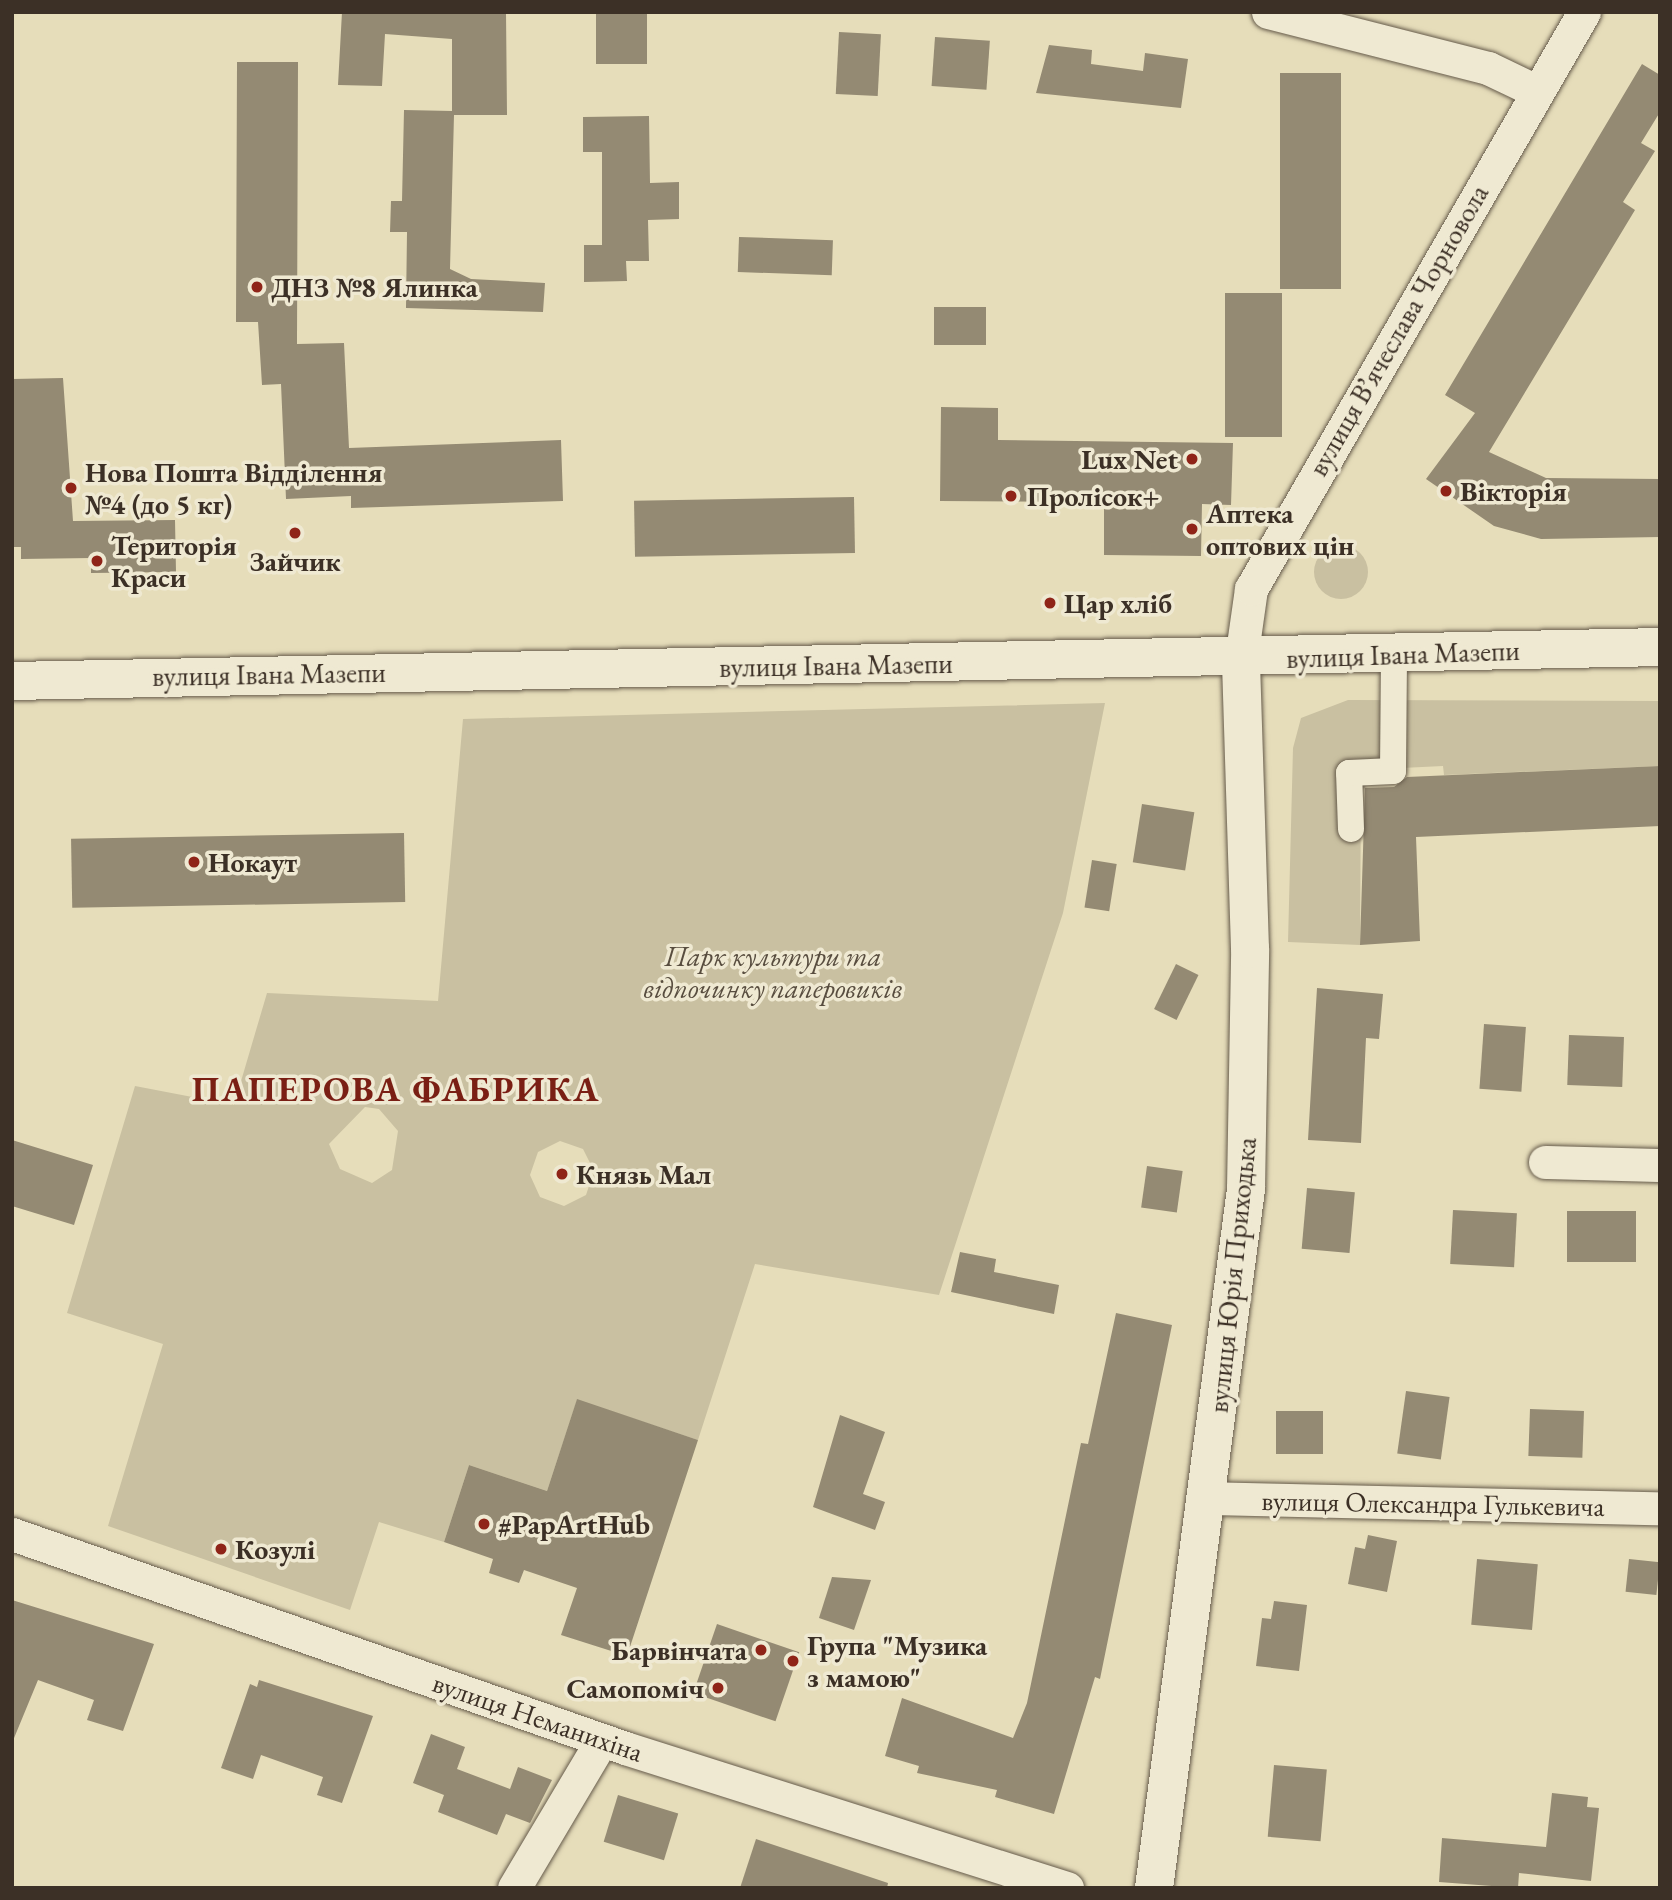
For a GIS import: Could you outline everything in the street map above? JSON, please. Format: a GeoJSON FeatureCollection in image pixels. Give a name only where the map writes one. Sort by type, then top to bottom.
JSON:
{"type":"FeatureCollection","features":[{"type":"Feature","properties":{"kind":"main road","name":"вулиця Івана Мазепи"},"geometry":{"type":"LineString","coordinates":[[12,681],[1241,659],[1660,647]]}},
{"type":"Feature","properties":{"kind":"main road","name":"вулиця Юрія Приходька"},"geometry":{"type":"LineString","coordinates":[[1154,1888],[1246,1189],[1250,1108],[1241,659]]}},
{"type":"Feature","properties":{"kind":"street"},"geometry":{"type":"LineString","coordinates":[[1268,12],[1488,68],[1536,91]]}},
{"type":"Feature","properties":{"kind":"street","name":"вулиця Вʼячеслава Чорновола"},"geometry":{"type":"LineString","coordinates":[[1241,659],[1251,589],[1584,12]]}},
{"type":"Feature","properties":{"kind":"street"},"geometry":{"type":"LineString","coordinates":[[1351,829],[1349,773],[1393,771],[1394,654]]}},
{"type":"Feature","properties":{"kind":"street"},"geometry":{"type":"LineString","coordinates":[[1545,1162],[1660,1165]]}},
{"type":"Feature","properties":{"kind":"street","name":"вулиця Олександра Гулькевича"},"geometry":{"type":"LineString","coordinates":[[1206,1498],[1660,1508]]}},
{"type":"Feature","properties":{"kind":"street","name":"вулиця Неманихіна"},"geometry":{"type":"LineString","coordinates":[[12,1534],[602,1740],[1067,1888]]}},
{"type":"Feature","properties":{"kind":"street"},"geometry":{"type":"LineString","coordinates":[[514,1888],[602,1740]]}},
{"type":"Feature","properties":{"kind":"green space"},"geometry":{"type":"Polygon","coordinates":[[[1341,545],[1360,553],[1368,572],[1360,591],[1341,599],[1322,591],[1314,572],[1322,553],[1341,545]]]}},
{"type":"Feature","properties":{"kind":"green space"},"geometry":{"type":"Polygon","coordinates":[[[1348,700],[1660,701],[1660,766],[1444,775],[1443,766],[1340,771],[1361,780],[1360,945],[1288,942],[1293,748],[1301,718],[1348,700]]]}},
{"type":"Feature","properties":{"kind":"green space","name":"Парк культури та відпочинку паперовиків"},"geometry":{"type":"Polygon","coordinates":[[[1105,703],[1063,913],[939,1295],[755,1264],[698,1440],[577,1400],[547,1491],[469,1465],[444,1542],[379,1522],[350,1610],[108,1526],[163,1344],[67,1313],[135,1086],[234,1105],[267,993],[438,1001],[463,719],[1105,703]],[[365,1107],[329,1144],[340,1169],[372,1183],[392,1170],[398,1131],[379,1109],[365,1107]],[[560,1141],[538,1152],[530,1175],[540,1197],[564,1206],[586,1195],[594,1171],[583,1149],[560,1141]]]}},
{"type":"Feature","properties":{"kind":"building"},"geometry":{"type":"Polygon","coordinates":[[[342,12],[506,12],[507,115],[454,115],[450,269],[471,279],[545,283],[543,312],[406,308],[407,232],[390,232],[391,201],[402,201],[404,110],[452,111],[452,39],[385,34],[382,86],[338,85],[342,12]]]}},
{"type":"Feature","properties":{"kind":"building"},"geometry":{"type":"Polygon","coordinates":[[[596,12],[647,12],[647,64],[596,64],[596,12]]]}},
{"type":"Feature","properties":{"kind":"building"},"geometry":{"type":"Polygon","coordinates":[[[839,32],[881,34],[878,96],[836,94],[839,32]]]}},
{"type":"Feature","properties":{"kind":"building"},"geometry":{"type":"Polygon","coordinates":[[[935,37],[990,41],[986,90],[932,86],[935,37]]]}},
{"type":"Feature","properties":{"kind":"building"},"geometry":{"type":"Polygon","coordinates":[[[1049,45],[1092,50],[1091,64],[1143,71],[1145,53],[1188,59],[1181,108],[1036,93],[1049,45]]]}},
{"type":"Feature","properties":{"kind":"building"},"geometry":{"type":"Polygon","coordinates":[[[237,62],[298,62],[297,344],[344,343],[349,448],[561,440],[563,501],[351,508],[351,496],[286,499],[281,384],[262,385],[258,322],[236,322],[237,62]]]}},
{"type":"Feature","properties":{"kind":"building"},"geometry":{"type":"Polygon","coordinates":[[[1642,64],[1660,75],[1660,112],[1641,143],[1655,151],[1623,202],[1635,210],[1489,452],[1546,478],[1660,479],[1660,537],[1541,539],[1494,526],[1426,479],[1475,413],[1445,395],[1642,64]]]}},
{"type":"Feature","properties":{"kind":"building"},"geometry":{"type":"Polygon","coordinates":[[[1280,73],[1341,73],[1341,289],[1280,289],[1280,73]]]}},
{"type":"Feature","properties":{"kind":"building"},"geometry":{"type":"Polygon","coordinates":[[[649,116],[650,183],[679,182],[679,219],[648,220],[649,261],[626,261],[627,281],[584,282],[584,245],[602,245],[602,152],[583,152],[583,117],[649,116]]]}},
{"type":"Feature","properties":{"kind":"building"},"geometry":{"type":"Polygon","coordinates":[[[739,237],[833,240],[832,275],[738,272],[739,237]]]}},
{"type":"Feature","properties":{"kind":"building"},"geometry":{"type":"Polygon","coordinates":[[[1225,293],[1282,293],[1282,437],[1225,437],[1225,293]]]}},
{"type":"Feature","properties":{"kind":"building"},"geometry":{"type":"Polygon","coordinates":[[[934,307],[986,307],[986,345],[934,345],[934,307]]]}},
{"type":"Feature","properties":{"kind":"building"},"geometry":{"type":"Polygon","coordinates":[[[63,378],[73,521],[175,520],[176,572],[91,573],[91,558],[21,559],[21,547],[12,547],[12,379],[63,378]]]}},
{"type":"Feature","properties":{"kind":"building"},"geometry":{"type":"Polygon","coordinates":[[[941,407],[998,408],[998,440],[1233,443],[1231,505],[1202,504],[1201,556],[1104,555],[1104,502],[940,501],[941,407]]]}},
{"type":"Feature","properties":{"kind":"building"},"geometry":{"type":"Polygon","coordinates":[[[854,497],[855,553],[635,557],[634,501],[854,497]]]}},
{"type":"Feature","properties":{"kind":"building"},"geometry":{"type":"Polygon","coordinates":[[[1660,766],[1660,826],[1416,837],[1420,941],[1360,945],[1365,788],[1394,787],[1407,777],[1660,766]]]}},
{"type":"Feature","properties":{"kind":"building"},"geometry":{"type":"Polygon","coordinates":[[[1142,804],[1194,812],[1185,871],[1133,862],[1142,804]]]}},
{"type":"Feature","properties":{"kind":"building"},"geometry":{"type":"Polygon","coordinates":[[[404,833],[405,902],[72,908],[71,839],[404,833]]]}},
{"type":"Feature","properties":{"kind":"building"},"geometry":{"type":"Polygon","coordinates":[[[1092,860],[1117,864],[1109,911],[1084,907],[1092,860]]]}},
{"type":"Feature","properties":{"kind":"building"},"geometry":{"type":"Polygon","coordinates":[[[1176,964],[1198,975],[1177,1020],[1154,1009],[1176,964]]]}},
{"type":"Feature","properties":{"kind":"building"},"geometry":{"type":"Polygon","coordinates":[[[1317,988],[1383,994],[1379,1039],[1366,1038],[1361,1143],[1308,1140],[1317,988]]]}},
{"type":"Feature","properties":{"kind":"building"},"geometry":{"type":"Polygon","coordinates":[[[1484,1024],[1526,1027],[1521,1092],[1479,1089],[1484,1024]]]}},
{"type":"Feature","properties":{"kind":"building"},"geometry":{"type":"Polygon","coordinates":[[[1569,1035],[1624,1037],[1622,1087],[1567,1085],[1569,1035]]]}},
{"type":"Feature","properties":{"kind":"building"},"geometry":{"type":"Polygon","coordinates":[[[12,1140],[93,1165],[74,1225],[12,1206],[12,1140]]]}},
{"type":"Feature","properties":{"kind":"building"},"geometry":{"type":"Polygon","coordinates":[[[1147,1166],[1183,1171],[1177,1213],[1141,1208],[1147,1166]]]}},
{"type":"Feature","properties":{"kind":"building"},"geometry":{"type":"Polygon","coordinates":[[[1307,1188],[1355,1192],[1350,1253],[1302,1249],[1307,1188]]]}},
{"type":"Feature","properties":{"kind":"building"},"geometry":{"type":"Polygon","coordinates":[[[1453,1210],[1517,1213],[1514,1267],[1450,1264],[1453,1210]]]}},
{"type":"Feature","properties":{"kind":"building"},"geometry":{"type":"Polygon","coordinates":[[[1567,1211],[1636,1211],[1636,1262],[1567,1262],[1567,1211]]]}},
{"type":"Feature","properties":{"kind":"building"},"geometry":{"type":"Polygon","coordinates":[[[960,1252],[996,1259],[994,1272],[1059,1285],[1054,1314],[951,1292],[960,1252]]]}},
{"type":"Feature","properties":{"kind":"building"},"geometry":{"type":"Polygon","coordinates":[[[1116,1313],[1172,1325],[1100,1679],[1095,1677],[1054,1814],[995,1797],[997,1790],[917,1773],[919,1766],[885,1756],[902,1698],[1013,1738],[1027,1703],[1081,1443],[1088,1444],[1116,1313]]]}},
{"type":"Feature","properties":{"kind":"building"},"geometry":{"type":"Polygon","coordinates":[[[1406,1391],[1450,1397],[1441,1460],[1397,1453],[1406,1391]]]}},
{"type":"Feature","properties":{"kind":"building"},"geometry":{"type":"Polygon","coordinates":[[[577,1399],[698,1440],[627,1656],[561,1635],[577,1588],[524,1570],[519,1583],[489,1573],[493,1559],[444,1542],[469,1465],[547,1491],[577,1399]]]}},
{"type":"Feature","properties":{"kind":"building"},"geometry":{"type":"Polygon","coordinates":[[[1530,1409],[1584,1411],[1582,1458],[1528,1456],[1530,1409]]]}},
{"type":"Feature","properties":{"kind":"building"},"geometry":{"type":"Polygon","coordinates":[[[1276,1411],[1323,1411],[1323,1454],[1276,1454],[1276,1411]]]}},
{"type":"Feature","properties":{"kind":"building"},"geometry":{"type":"Polygon","coordinates":[[[840,1415],[885,1432],[863,1494],[885,1502],[875,1530],[813,1507],[840,1415]]]}},
{"type":"Feature","properties":{"kind":"building"},"geometry":{"type":"Polygon","coordinates":[[[1368,1535],[1397,1541],[1387,1592],[1348,1584],[1355,1547],[1365,1549],[1368,1535]]]}},
{"type":"Feature","properties":{"kind":"building"},"geometry":{"type":"Polygon","coordinates":[[[1477,1559],[1538,1564],[1532,1630],[1471,1625],[1477,1559]]]}},
{"type":"Feature","properties":{"kind":"building"},"geometry":{"type":"Polygon","coordinates":[[[1629,1559],[1660,1562],[1656,1595],[1626,1592],[1629,1559]]]}},
{"type":"Feature","properties":{"kind":"building"},"geometry":{"type":"Polygon","coordinates":[[[832,1577],[871,1580],[854,1630],[819,1618],[832,1577]]]}},
{"type":"Feature","properties":{"kind":"building"},"geometry":{"type":"Polygon","coordinates":[[[12,1600],[154,1644],[123,1731],[87,1720],[94,1700],[38,1680],[12,1743],[12,1600]]]}},
{"type":"Feature","properties":{"kind":"building"},"geometry":{"type":"Polygon","coordinates":[[[1274,1601],[1307,1605],[1299,1671],[1256,1666],[1262,1618],[1271,1619],[1274,1601]]]}},
{"type":"Feature","properties":{"kind":"building"},"geometry":{"type":"Polygon","coordinates":[[[717,1624],[799,1652],[775,1721],[693,1693],[717,1624]]]}},
{"type":"Feature","properties":{"kind":"building"},"geometry":{"type":"Polygon","coordinates":[[[259,1680],[373,1716],[342,1803],[317,1795],[323,1777],[261,1755],[253,1779],[221,1768],[250,1684],[257,1687],[259,1680]]]}},
{"type":"Feature","properties":{"kind":"building"},"geometry":{"type":"Polygon","coordinates":[[[431,1734],[465,1747],[457,1769],[510,1789],[518,1767],[552,1780],[530,1823],[506,1814],[497,1835],[438,1812],[444,1795],[413,1783],[431,1734]]]}},
{"type":"Feature","properties":{"kind":"building"},"geometry":{"type":"Polygon","coordinates":[[[1274,1765],[1327,1770],[1321,1841],[1268,1837],[1274,1765]]]}},
{"type":"Feature","properties":{"kind":"building"},"geometry":{"type":"Polygon","coordinates":[[[1552,1793],[1588,1797],[1587,1807],[1599,1808],[1591,1881],[1519,1873],[1518,1888],[1439,1882],[1442,1838],[1546,1847],[1552,1793]]]}},
{"type":"Feature","properties":{"kind":"building"},"geometry":{"type":"Polygon","coordinates":[[[618,1795],[678,1813],[664,1860],[604,1842],[618,1795]]]}},
{"type":"Feature","properties":{"kind":"building"},"geometry":{"type":"Polygon","coordinates":[[[756,1839],[888,1883],[887,1888],[740,1888],[756,1839]]]}},
{"type":"Feature","properties":{"kind":"place","name":"ДНЗ №8 Ялинка"},"geometry":{"type":"Point","coordinates":[257,287]}},
{"type":"Feature","properties":{"kind":"place","name":"Lux Net"},"geometry":{"type":"Point","coordinates":[1192,459]}},
{"type":"Feature","properties":{"kind":"place","name":"Нова Пошта Відділення №4 (до 5 кг)"},"geometry":{"type":"Point","coordinates":[71,488]}},
{"type":"Feature","properties":{"kind":"place","name":"Вікторія"},"geometry":{"type":"Point","coordinates":[1446,491]}},
{"type":"Feature","properties":{"kind":"place","name":"Пролісок+"},"geometry":{"type":"Point","coordinates":[1011,496]}},
{"type":"Feature","properties":{"kind":"place","name":"Аптека оптових цін"},"geometry":{"type":"Point","coordinates":[1192,529]}},
{"type":"Feature","properties":{"kind":"place","name":"Зайчик"},"geometry":{"type":"Point","coordinates":[295,533]}},
{"type":"Feature","properties":{"kind":"place","name":"Територія Краси"},"geometry":{"type":"Point","coordinates":[97,561]}},
{"type":"Feature","properties":{"kind":"place","name":"Цар хліб"},"geometry":{"type":"Point","coordinates":[1050,603]}},
{"type":"Feature","properties":{"kind":"place","name":"Нокаут"},"geometry":{"type":"Point","coordinates":[194,862]}},
{"type":"Feature","properties":{"kind":"place","name":"Князь Мал"},"geometry":{"type":"Point","coordinates":[562,1174]}},
{"type":"Feature","properties":{"kind":"place","name":"#PapArtHub"},"geometry":{"type":"Point","coordinates":[484,1524]}},
{"type":"Feature","properties":{"kind":"place","name":"Козулі"},"geometry":{"type":"Point","coordinates":[221,1549]}},
{"type":"Feature","properties":{"kind":"place","name":"Барвінчата"},"geometry":{"type":"Point","coordinates":[761,1650]}},
{"type":"Feature","properties":{"kind":"place","name":"Група \"Музика з мамою\""},"geometry":{"type":"Point","coordinates":[793,1661]}},
{"type":"Feature","properties":{"kind":"place","name":"Самопоміч"},"geometry":{"type":"Point","coordinates":[718,1688]}},
{"type":"Feature","properties":{"kind":"district","name":"ПАПЕРОВА ФАБРИКА"},"geometry":{"type":"Point","coordinates":[396,1089]}}]}
